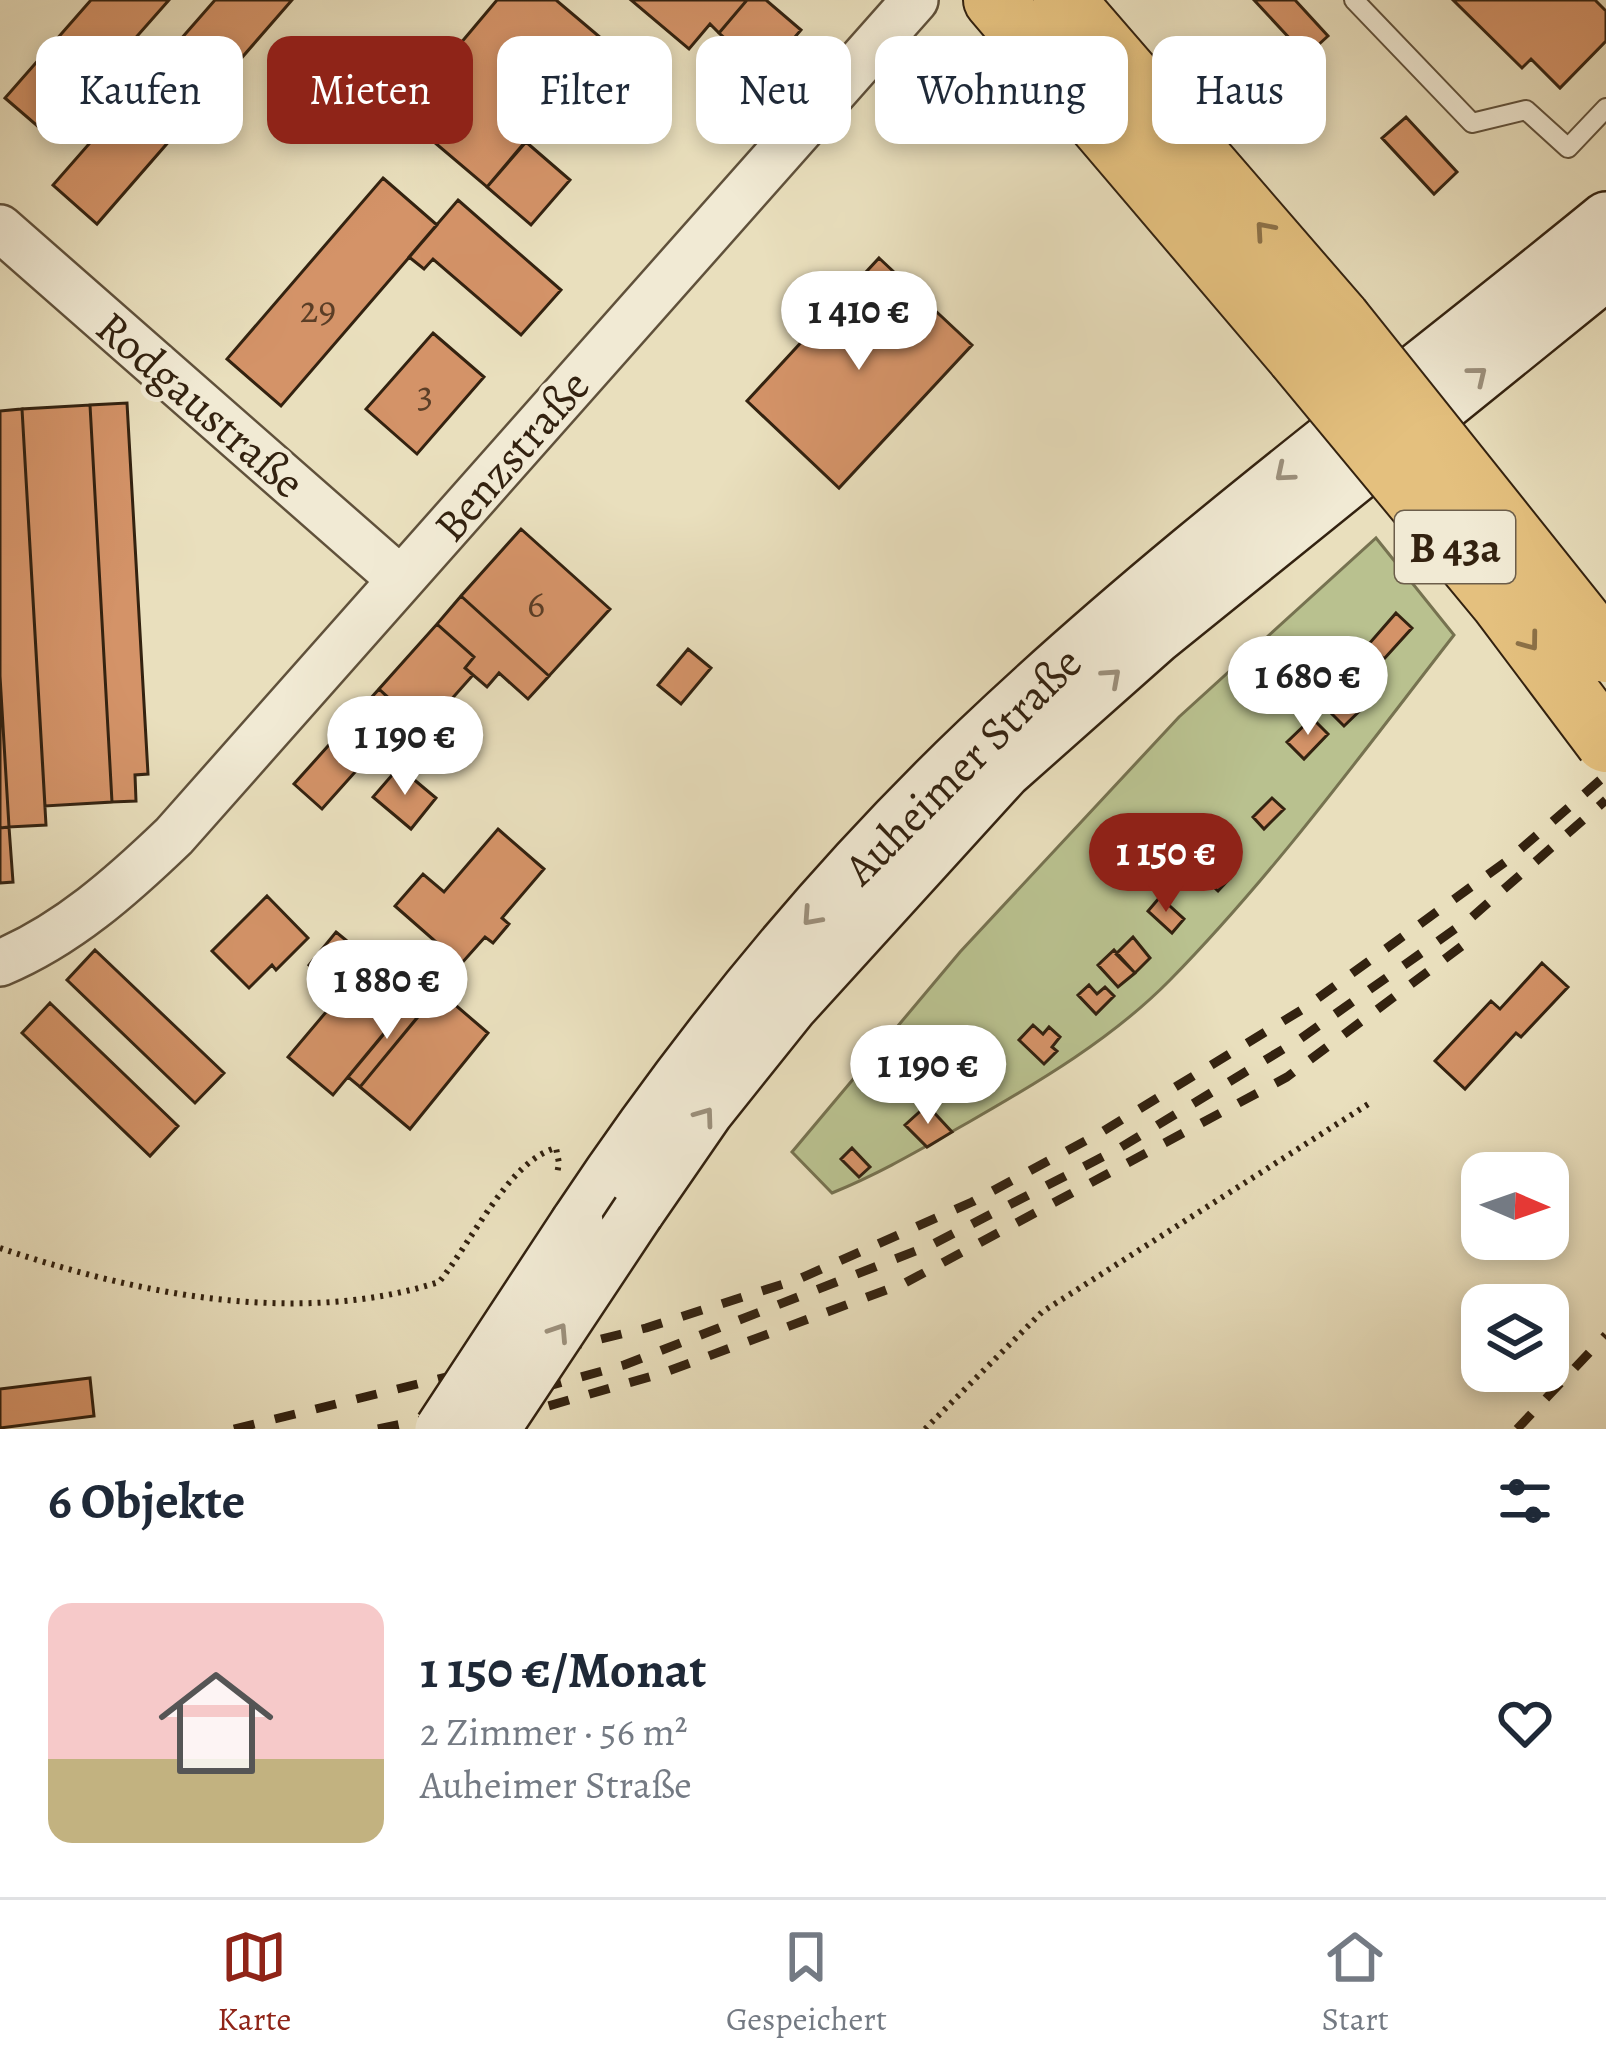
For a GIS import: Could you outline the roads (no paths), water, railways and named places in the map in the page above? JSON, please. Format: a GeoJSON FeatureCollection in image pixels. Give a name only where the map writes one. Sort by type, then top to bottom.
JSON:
{"type":"FeatureCollection","features":[{"type":"Feature","properties":{"kind":"highway","name":"B 43a"},"geometry":{"type":"LineString","coordinates":[[994,0],[1062,25],[1319,337],[1606,652]]}},
{"type":"Feature","properties":{"kind":"highway","name":"B 43a"},"geometry":{"type":"LineString","coordinates":[[1319,337],[1500,601],[1606,742]]}},
{"type":"Feature","properties":{"kind":"main road","name":"Auheimer Straße"},"geometry":{"type":"LineString","coordinates":[[441,1429],[566,1200],[654,1108],[757,978],[975,742],[1133,599],[1606,218]]}},
{"type":"Feature","properties":{"kind":"main road","name":"Auheimer Straße"},"geometry":{"type":"LineString","coordinates":[[494,1429],[707,1112],[791,1007],[1004,772],[1174,623],[1606,274]]}},
{"type":"Feature","properties":{"kind":"street","name":"Benzstraße"},"geometry":{"type":"LineString","coordinates":[[0,963],[50,938],[99,903],[174,836],[915,0]]}},
{"type":"Feature","properties":{"kind":"street","name":"Rodgaustraße"},"geometry":{"type":"LineString","coordinates":[[0,228],[401,580]]}},
{"type":"Feature","properties":{"kind":"lane"},"geometry":{"type":"LineString","coordinates":[[1354,0],[1472,123],[1526,110],[1568,148],[1606,108]]}},
{"type":"Feature","properties":{"kind":"railway"},"geometry":{"type":"LineString","coordinates":[[234,1429],[646,1328],[799,1279],[972,1202],[1100,1133],[1303,1009],[1508,860],[1606,775]]}},
{"type":"Feature","properties":{"kind":"railway"},"geometry":{"type":"LineString","coordinates":[[378,1429],[624,1365],[931,1245],[1118,1149],[1300,1039],[1472,917],[1606,800]]}},
{"type":"Feature","properties":{"kind":"railway"},"geometry":{"type":"LineString","coordinates":[[468,1429],[663,1373],[905,1283],[1287,1077],[1474,937]]}},
{"type":"Feature","properties":{"kind":"railway"},"geometry":{"type":"LineString","coordinates":[[1517,1429],[1606,1335]]}}]}
